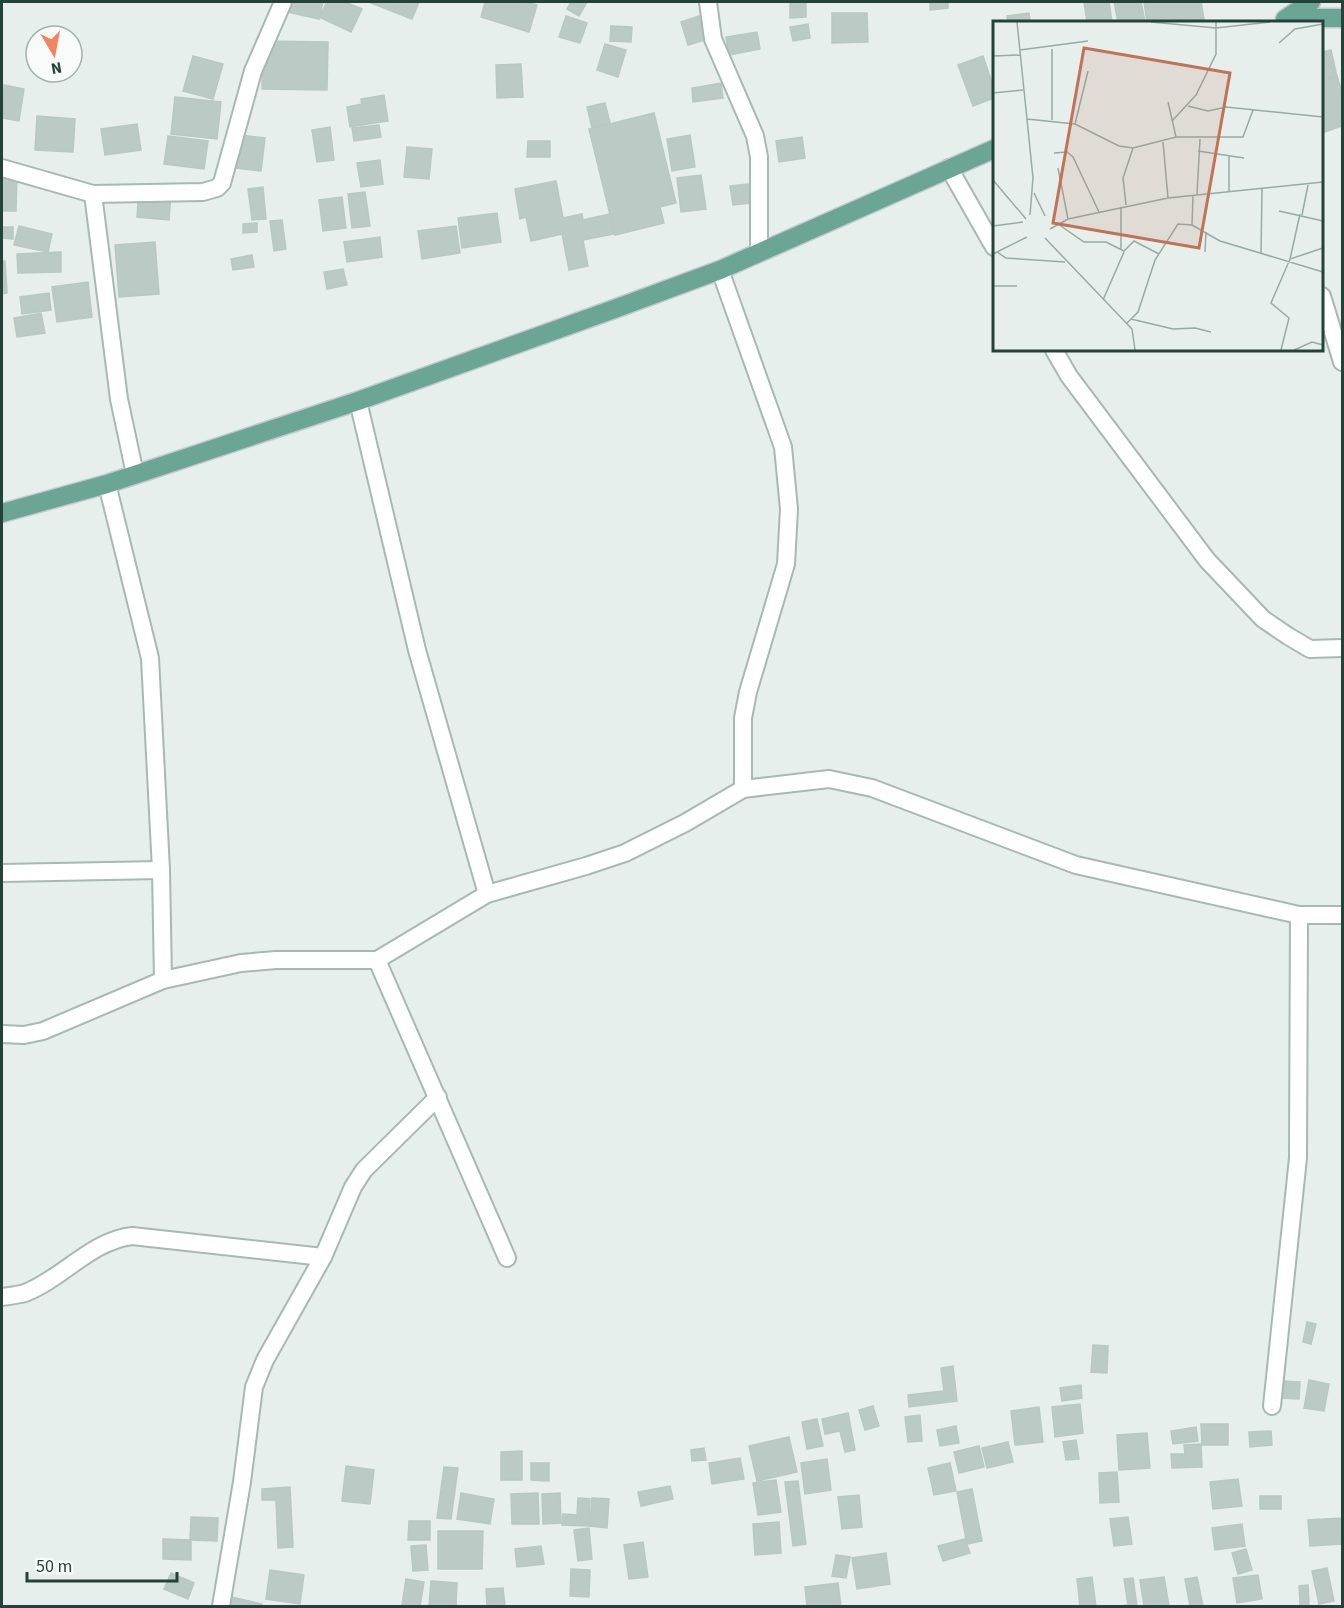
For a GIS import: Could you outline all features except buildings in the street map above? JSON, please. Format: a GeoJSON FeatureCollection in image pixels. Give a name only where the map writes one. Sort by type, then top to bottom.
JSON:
{"type":"FeatureCollection","features":[{"type":"Feature","properties":{"kind":"main road"},"geometry":{"type":"LineString","coordinates":[[1280,21],[1308,2]]}},
{"type":"Feature","properties":{"kind":"main road"},"geometry":{"type":"LineString","coordinates":[[1292,21],[1308,18],[1342,18]]}},
{"type":"Feature","properties":{"kind":"main road"},"geometry":{"type":"LineString","coordinates":[[2,513],[107,484],[358,401],[720,270],[993,149]]}},
{"type":"Feature","properties":{"kind":"street"},"geometry":{"type":"LineString","coordinates":[[2,168],[93,194],[203,192],[217,188],[222,183],[253,71],[282,2]]}},
{"type":"Feature","properties":{"kind":"street"},"geometry":{"type":"LineString","coordinates":[[708,2],[712,39],[755,136],[759,157],[759,251]]}},
{"type":"Feature","properties":{"kind":"street"},"geometry":{"type":"LineString","coordinates":[[949,168],[993,245]]}},
{"type":"Feature","properties":{"kind":"street"},"geometry":{"type":"LineString","coordinates":[[93,194],[119,399],[135,474]]}},
{"type":"Feature","properties":{"kind":"street"},"geometry":{"type":"LineString","coordinates":[[720,270],[783,447],[789,509],[786,564],[748,692],[743,718],[742,789]]}},
{"type":"Feature","properties":{"kind":"street"},"geometry":{"type":"LineString","coordinates":[[1323,299],[1342,362]]}},
{"type":"Feature","properties":{"kind":"street"},"geometry":{"type":"LineString","coordinates":[[1055,351],[1069,376],[1207,560],[1263,619],[1310,649],[1342,648]]}},
{"type":"Feature","properties":{"kind":"street"},"geometry":{"type":"LineString","coordinates":[[358,401],[417,650],[487,894]]}},
{"type":"Feature","properties":{"kind":"street"},"geometry":{"type":"LineString","coordinates":[[107,484],[150,658],[161,870],[163,980]]}},
{"type":"Feature","properties":{"kind":"street"},"geometry":{"type":"LineString","coordinates":[[2,1035],[24,1035],[43,1031],[163,980],[241,963],[276,960],[377,960],[487,894],[626,853],[685,823],[742,789],[829,779],[872,788],[1076,865],[1299,915],[1342,915]]}},
{"type":"Feature","properties":{"kind":"street"},"geometry":{"type":"LineString","coordinates":[[2,873],[161,870]]}},
{"type":"Feature","properties":{"kind":"street"},"geometry":{"type":"LineString","coordinates":[[1272,1407],[1298,1158],[1299,915]]}},
{"type":"Feature","properties":{"kind":"street"},"geometry":{"type":"LineString","coordinates":[[377,960],[507,1258]]}},
{"type":"Feature","properties":{"kind":"street"},"geometry":{"type":"LineString","coordinates":[[221,1606],[242,1482],[254,1387],[265,1360],[323,1257],[353,1187],[364,1170],[438,1097]]}},
{"type":"Feature","properties":{"kind":"street"},"geometry":{"type":"LineString","coordinates":[[2,1297],[24,1293],[59,1275],[92,1251],[126,1237],[323,1257]]}}]}
